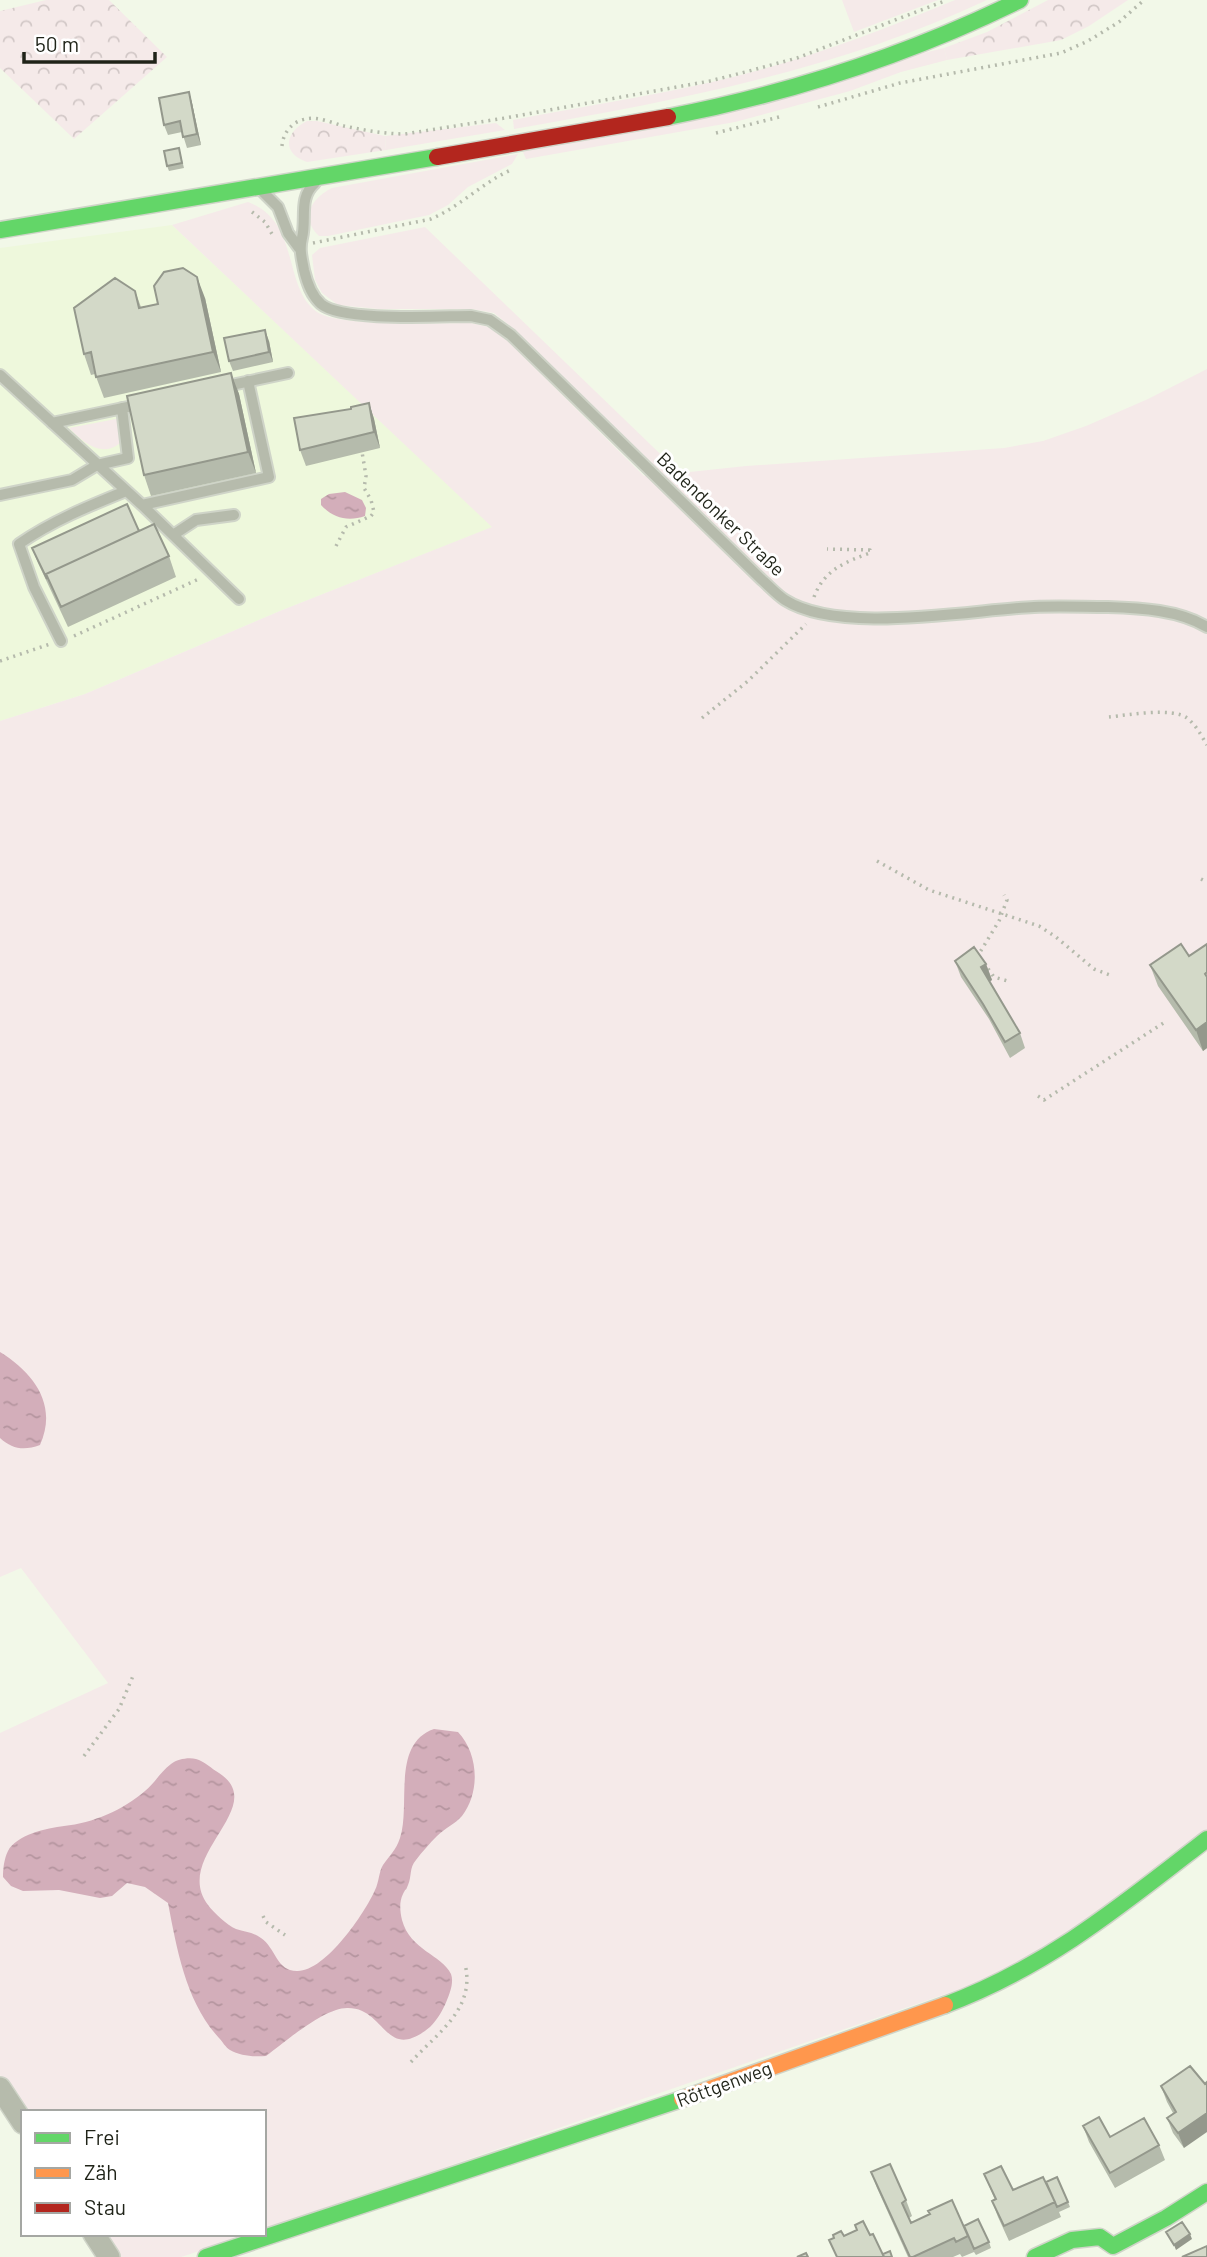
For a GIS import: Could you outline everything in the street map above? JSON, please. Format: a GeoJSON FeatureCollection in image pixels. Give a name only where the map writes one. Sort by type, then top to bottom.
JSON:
{"type":"FeatureCollection","features":[{"type":"Feature","properties":{"kind":"street"},"geometry":{"type":"LineString","coordinates":[[0,230],[654,119],[787,89],[858,68],[919,46],[1020,0]]}},
{"type":"Feature","properties":{"kind":"street","name":"Röttgenweg"},"geometry":{"type":"LineString","coordinates":[[206,2257],[625,2120],[985,1990],[1025,1970],[1100,1923],[1207,1839]]}},
{"type":"Feature","properties":{"kind":"street"},"geometry":{"type":"LineString","coordinates":[[0,2088],[21,2120]]}},
{"type":"Feature","properties":{"kind":"street"},"geometry":{"type":"LineString","coordinates":[[1035,2257],[1072,2240],[1100,2237],[1116,2251],[1207,2192]]}},
{"type":"Feature","properties":{"kind":"street"},"geometry":{"type":"LineString","coordinates":[[95,2236],[109,2257]]}},
{"type":"Feature","properties":{"kind":"lane","name":"Badendonker Straße"},"geometry":{"type":"LineString","coordinates":[[299,248],[303,233],[303,201],[309,188],[323,175]]}},
{"type":"Feature","properties":{"kind":"lane","name":"Badendonker Straße"},"geometry":{"type":"LineString","coordinates":[[254,188],[264,192],[278,207],[288,233],[299,248],[306,282],[322,305],[332,310],[356,314],[471,316],[490,320],[786,601],[812,611],[848,617],[909,619],[1033,607],[1123,607],[1169,613],[1207,627]]}},
{"type":"Feature","properties":{"kind":"lane"},"geometry":{"type":"LineString","coordinates":[[210,389],[288,373]]}},
{"type":"Feature","properties":{"kind":"lane"},"geometry":{"type":"LineString","coordinates":[[5,376],[239,599]]}},
{"type":"Feature","properties":{"kind":"lane"},"geometry":{"type":"LineString","coordinates":[[142,505],[243,488],[269,477],[248,381]]}},
{"type":"Feature","properties":{"kind":"lane"},"geometry":{"type":"LineString","coordinates":[[52,423],[160,400]]}},
{"type":"Feature","properties":{"kind":"lane"},"geometry":{"type":"LineString","coordinates":[[0,495],[72,480],[97,465],[128,458],[122,408]]}},
{"type":"Feature","properties":{"kind":"lane"},"geometry":{"type":"LineString","coordinates":[[61,641],[34,587],[19,544],[38,530],[126,491]]}},
{"type":"Feature","properties":{"kind":"lane"},"geometry":{"type":"LineString","coordinates":[[173,535],[196,520],[234,515]]}},
{"type":"Feature","properties":{"kind":"path"},"geometry":{"type":"LineString","coordinates":[[282,146],[283,136],[293,124],[306,119],[319,119],[384,134],[405,134],[710,81],[797,58],[947,0]]}},
{"type":"Feature","properties":{"kind":"path"},"geometry":{"type":"LineString","coordinates":[[336,546],[346,527],[371,516],[373,512],[371,499],[364,488],[366,476],[362,452]]}},
{"type":"Feature","properties":{"kind":"path"},"geometry":{"type":"LineString","coordinates":[[0,661],[61,641],[212,573]]}},
{"type":"Feature","properties":{"kind":"path"},"geometry":{"type":"LineString","coordinates":[[1109,717],[1166,713],[1184,716],[1195,726],[1207,745]]}},
{"type":"Feature","properties":{"kind":"path"},"geometry":{"type":"LineString","coordinates":[[877,861],[929,890],[1039,926],[1094,969],[1110,975]]}},
{"type":"Feature","properties":{"kind":"path"},"geometry":{"type":"LineString","coordinates":[[1201,879],[1207,882]]}},
{"type":"Feature","properties":{"kind":"path"},"geometry":{"type":"LineString","coordinates":[[1004,895],[1007,900],[1002,915],[978,957],[995,977],[1011,982]]}},
{"type":"Feature","properties":{"kind":"path"},"geometry":{"type":"LineString","coordinates":[[1038,1096],[1044,1100],[1165,1022]]}},
{"type":"Feature","properties":{"kind":"path"},"geometry":{"type":"LineString","coordinates":[[85,1756],[119,1709],[133,1676]]}},
{"type":"Feature","properties":{"kind":"path"},"geometry":{"type":"LineString","coordinates":[[263,1916],[266,1922],[285,1935]]}},
{"type":"Feature","properties":{"kind":"path"},"geometry":{"type":"LineString","coordinates":[[411,2062],[459,2010],[466,1993],[465,1964]]}},
{"type":"Feature","properties":{"kind":"shaded area"},"geometry":{"type":"Polygon","coordinates":[[[172,225],[493,527],[280,611],[85,694],[0,721],[0,248],[172,225]]]}},
{"type":"Feature","properties":{"kind":"green space"},"geometry":{"type":"Polygon","coordinates":[[[46,0],[109,0],[167,57],[74,139],[0,68],[0,11],[46,0]]]}},
{"type":"Feature","properties":{"kind":"green space"},"geometry":{"type":"Polygon","coordinates":[[[842,0],[938,0],[854,32],[842,0]]]}},
{"type":"Feature","properties":{"kind":"green space"},"geometry":{"type":"Polygon","coordinates":[[[955,0],[987,0],[873,46],[815,64],[696,94],[514,129],[513,120],[687,87],[774,66],[866,35],[955,0]]]}},
{"type":"Feature","properties":{"kind":"green space"},"geometry":{"type":"Polygon","coordinates":[[[1048,0],[1128,0],[1089,26],[1061,40],[947,60],[944,48],[987,32],[1048,0]]]}},
{"type":"Feature","properties":{"kind":"green space"},"geometry":{"type":"Polygon","coordinates":[[[944,48],[947,60],[901,72],[850,91],[735,122],[526,159],[523,152],[944,48]]]}},
{"type":"Feature","properties":{"kind":"green space"},"geometry":{"type":"Polygon","coordinates":[[[307,121],[385,136],[386,150],[307,162],[293,153],[289,142],[294,131],[307,121]]]}},
{"type":"Feature","properties":{"kind":"green space"},"geometry":{"type":"Polygon","coordinates":[[[496,123],[505,130],[386,150],[385,136],[496,123]]]}},
{"type":"Feature","properties":{"kind":"green space"},"geometry":{"type":"Polygon","coordinates":[[[518,154],[512,164],[468,187],[448,205],[429,215],[328,236],[319,236],[310,222],[310,209],[319,197],[332,188],[518,154]]]}},
{"type":"Feature","properties":{"kind":"green space"},"geometry":{"type":"Polygon","coordinates":[[[248,202],[265,211],[276,224],[284,239],[299,287],[306,301],[317,312],[329,317],[367,322],[471,323],[489,327],[506,339],[644,476],[657,471],[515,330],[494,313],[472,309],[378,309],[338,305],[322,293],[315,280],[312,255],[320,248],[425,227],[680,473],[1004,448],[1043,441],[1148,399],[1207,369],[1207,1835],[1024,1967],[266,2229],[266,2110],[22,2110],[0,2075],[0,1733],[108,1683],[21,1568],[0,1577],[0,721],[85,694],[280,611],[492,527],[172,225],[248,202]]]}},
{"type":"Feature","properties":{"kind":"green space"},"geometry":{"type":"Polygon","coordinates":[[[121,418],[120,443],[106,449],[92,446],[69,428],[121,418]]]}},
{"type":"Feature","properties":{"kind":"green space"},"geometry":{"type":"Polygon","coordinates":[[[102,2236],[246,2236],[181,2257],[116,2257],[102,2236]]]}},
{"type":"Feature","properties":{"kind":"water"},"geometry":{"type":"Polygon","coordinates":[[[345,492],[362,500],[366,508],[365,516],[341,518],[321,505],[321,499],[329,494],[345,492]]]}},
{"type":"Feature","properties":{"kind":"water"},"geometry":{"type":"Polygon","coordinates":[[[0,1352],[23,1370],[40,1391],[46,1417],[40,1445],[18,1448],[0,1438],[0,1352]]]}},
{"type":"Feature","properties":{"kind":"water"},"geometry":{"type":"Polygon","coordinates":[[[434,1729],[458,1732],[470,1750],[475,1772],[468,1806],[462,1816],[437,1836],[414,1863],[401,1900],[401,1917],[406,1930],[419,1945],[447,1967],[452,1977],[450,1991],[440,2014],[430,2027],[415,2037],[404,2040],[394,2037],[371,2016],[361,2010],[348,2008],[317,2019],[266,2056],[248,2056],[234,2052],[227,2048],[198,2008],[184,1975],[168,1903],[145,1887],[127,1883],[112,1896],[100,1898],[59,1890],[23,1891],[11,1886],[3,1877],[7,1854],[18,1841],[41,1831],[86,1822],[107,1814],[149,1788],[174,1762],[196,1759],[219,1773],[232,1786],[234,1801],[229,1817],[201,1868],[200,1887],[208,1905],[232,1927],[252,1933],[266,1942],[285,1967],[297,1971],[308,1969],[320,1962],[343,1940],[370,1900],[382,1867],[400,1838],[407,1761],[412,1748],[421,1737],[434,1729]]]}},
{"type":"Feature","properties":{"kind":"building"},"geometry":{"type":"Polygon","coordinates":[[[189,92],[197,134],[183,137],[180,121],[164,125],[159,98],[189,92]]]}},
{"type":"Feature","properties":{"kind":"building"},"geometry":{"type":"Polygon","coordinates":[[[179,148],[182,163],[167,166],[164,151],[179,148]]]}},
{"type":"Feature","properties":{"kind":"building"},"geometry":{"type":"Polygon","coordinates":[[[183,268],[197,277],[213,352],[96,377],[91,352],[84,354],[74,308],[115,278],[135,291],[139,308],[158,304],[154,286],[164,272],[183,268]]]}},
{"type":"Feature","properties":{"kind":"building"},"geometry":{"type":"Polygon","coordinates":[[[265,330],[269,352],[229,361],[224,338],[265,330]]]}},
{"type":"Feature","properties":{"kind":"building"},"geometry":{"type":"Polygon","coordinates":[[[231,373],[248,452],[144,475],[127,396],[231,373]]]}},
{"type":"Feature","properties":{"kind":"building"},"geometry":{"type":"Polygon","coordinates":[[[369,403],[374,432],[300,450],[294,418],[351,409],[369,403]]]}},
{"type":"Feature","properties":{"kind":"building"},"geometry":{"type":"Polygon","coordinates":[[[127,504],[139,531],[46,574],[47,579],[32,548],[127,504]]]}},
{"type":"Feature","properties":{"kind":"building"},"geometry":{"type":"Polygon","coordinates":[[[154,524],[169,556],[61,607],[46,574],[154,524]]]}},
{"type":"Feature","properties":{"kind":"building"},"geometry":{"type":"Polygon","coordinates":[[[1181,944],[1189,956],[1207,944],[1207,1022],[1196,1030],[1150,965],[1181,944]]]}},
{"type":"Feature","properties":{"kind":"building"},"geometry":{"type":"Polygon","coordinates":[[[974,947],[986,964],[981,967],[1020,1033],[1005,1042],[955,961],[974,947]]]}},
{"type":"Feature","properties":{"kind":"building"},"geometry":{"type":"Polygon","coordinates":[[[1190,2066],[1205,2084],[1207,2082],[1207,2113],[1178,2133],[1167,2118],[1176,2112],[1161,2086],[1190,2066]]]}},
{"type":"Feature","properties":{"kind":"building"},"geometry":{"type":"Polygon","coordinates":[[[1099,2117],[1110,2137],[1144,2118],[1159,2145],[1110,2173],[1083,2126],[1099,2117]]]}},
{"type":"Feature","properties":{"kind":"building"},"geometry":{"type":"Polygon","coordinates":[[[890,2164],[906,2200],[902,2203],[911,2223],[930,2214],[928,2211],[952,2200],[968,2236],[956,2242],[954,2238],[910,2257],[871,2172],[890,2164]]]}},
{"type":"Feature","properties":{"kind":"building"},"geometry":{"type":"Polygon","coordinates":[[[1001,2166],[1013,2190],[1043,2177],[1055,2202],[1004,2226],[992,2201],[996,2199],[984,2174],[1001,2166]]]}},
{"type":"Feature","properties":{"kind":"building"},"geometry":{"type":"Polygon","coordinates":[[[1057,2177],[1068,2202],[1057,2207],[1046,2182],[1057,2177]]]}},
{"type":"Feature","properties":{"kind":"building"},"geometry":{"type":"Polygon","coordinates":[[[978,2219],[989,2242],[974,2249],[964,2226],[978,2219]]]}},
{"type":"Feature","properties":{"kind":"building"},"geometry":{"type":"Polygon","coordinates":[[[863,2221],[884,2257],[837,2257],[829,2240],[841,2231],[844,2236],[857,2230],[855,2225],[863,2221]]]}},
{"type":"Feature","properties":{"kind":"building"},"geometry":{"type":"Polygon","coordinates":[[[1182,2222],[1190,2234],[1174,2245],[1166,2232],[1182,2222]]]}},
{"type":"Feature","properties":{"kind":"building"},"geometry":{"type":"Polygon","coordinates":[[[1207,2246],[1207,2257],[1182,2257],[1207,2246]]]}},
{"type":"Feature","properties":{"kind":"building"},"geometry":{"type":"Polygon","coordinates":[[[890,2251],[892,2257],[884,2257],[883,2254],[890,2251]]]}},
{"type":"Feature","properties":{"kind":"traffic: fast"},"geometry":{"type":"LineString","coordinates":[[668,117],[759,96],[848,70],[935,38],[1020,0]]}},
{"type":"Feature","properties":{"kind":"traffic: fast"},"geometry":{"type":"LineString","coordinates":[[0,230],[437,157]]}},
{"type":"Feature","properties":{"kind":"traffic: fast"},"geometry":{"type":"LineString","coordinates":[[945,2005],[1017,1972],[1082,1933],[1207,1839]]}},
{"type":"Feature","properties":{"kind":"traffic: fast"},"geometry":{"type":"LineString","coordinates":[[206,2257],[682,2099]]}},
{"type":"Feature","properties":{"kind":"traffic: fast"},"geometry":{"type":"LineString","coordinates":[[1035,2257],[1072,2240],[1100,2237],[1113,2246],[1166,2218],[1207,2192]]}},
{"type":"Feature","properties":{"kind":"traffic: slow"},"geometry":{"type":"LineString","coordinates":[[682,2099],[945,2005]]}},
{"type":"Feature","properties":{"kind":"traffic: jam"},"geometry":{"type":"LineString","coordinates":[[437,157],[668,117]]}}]}
